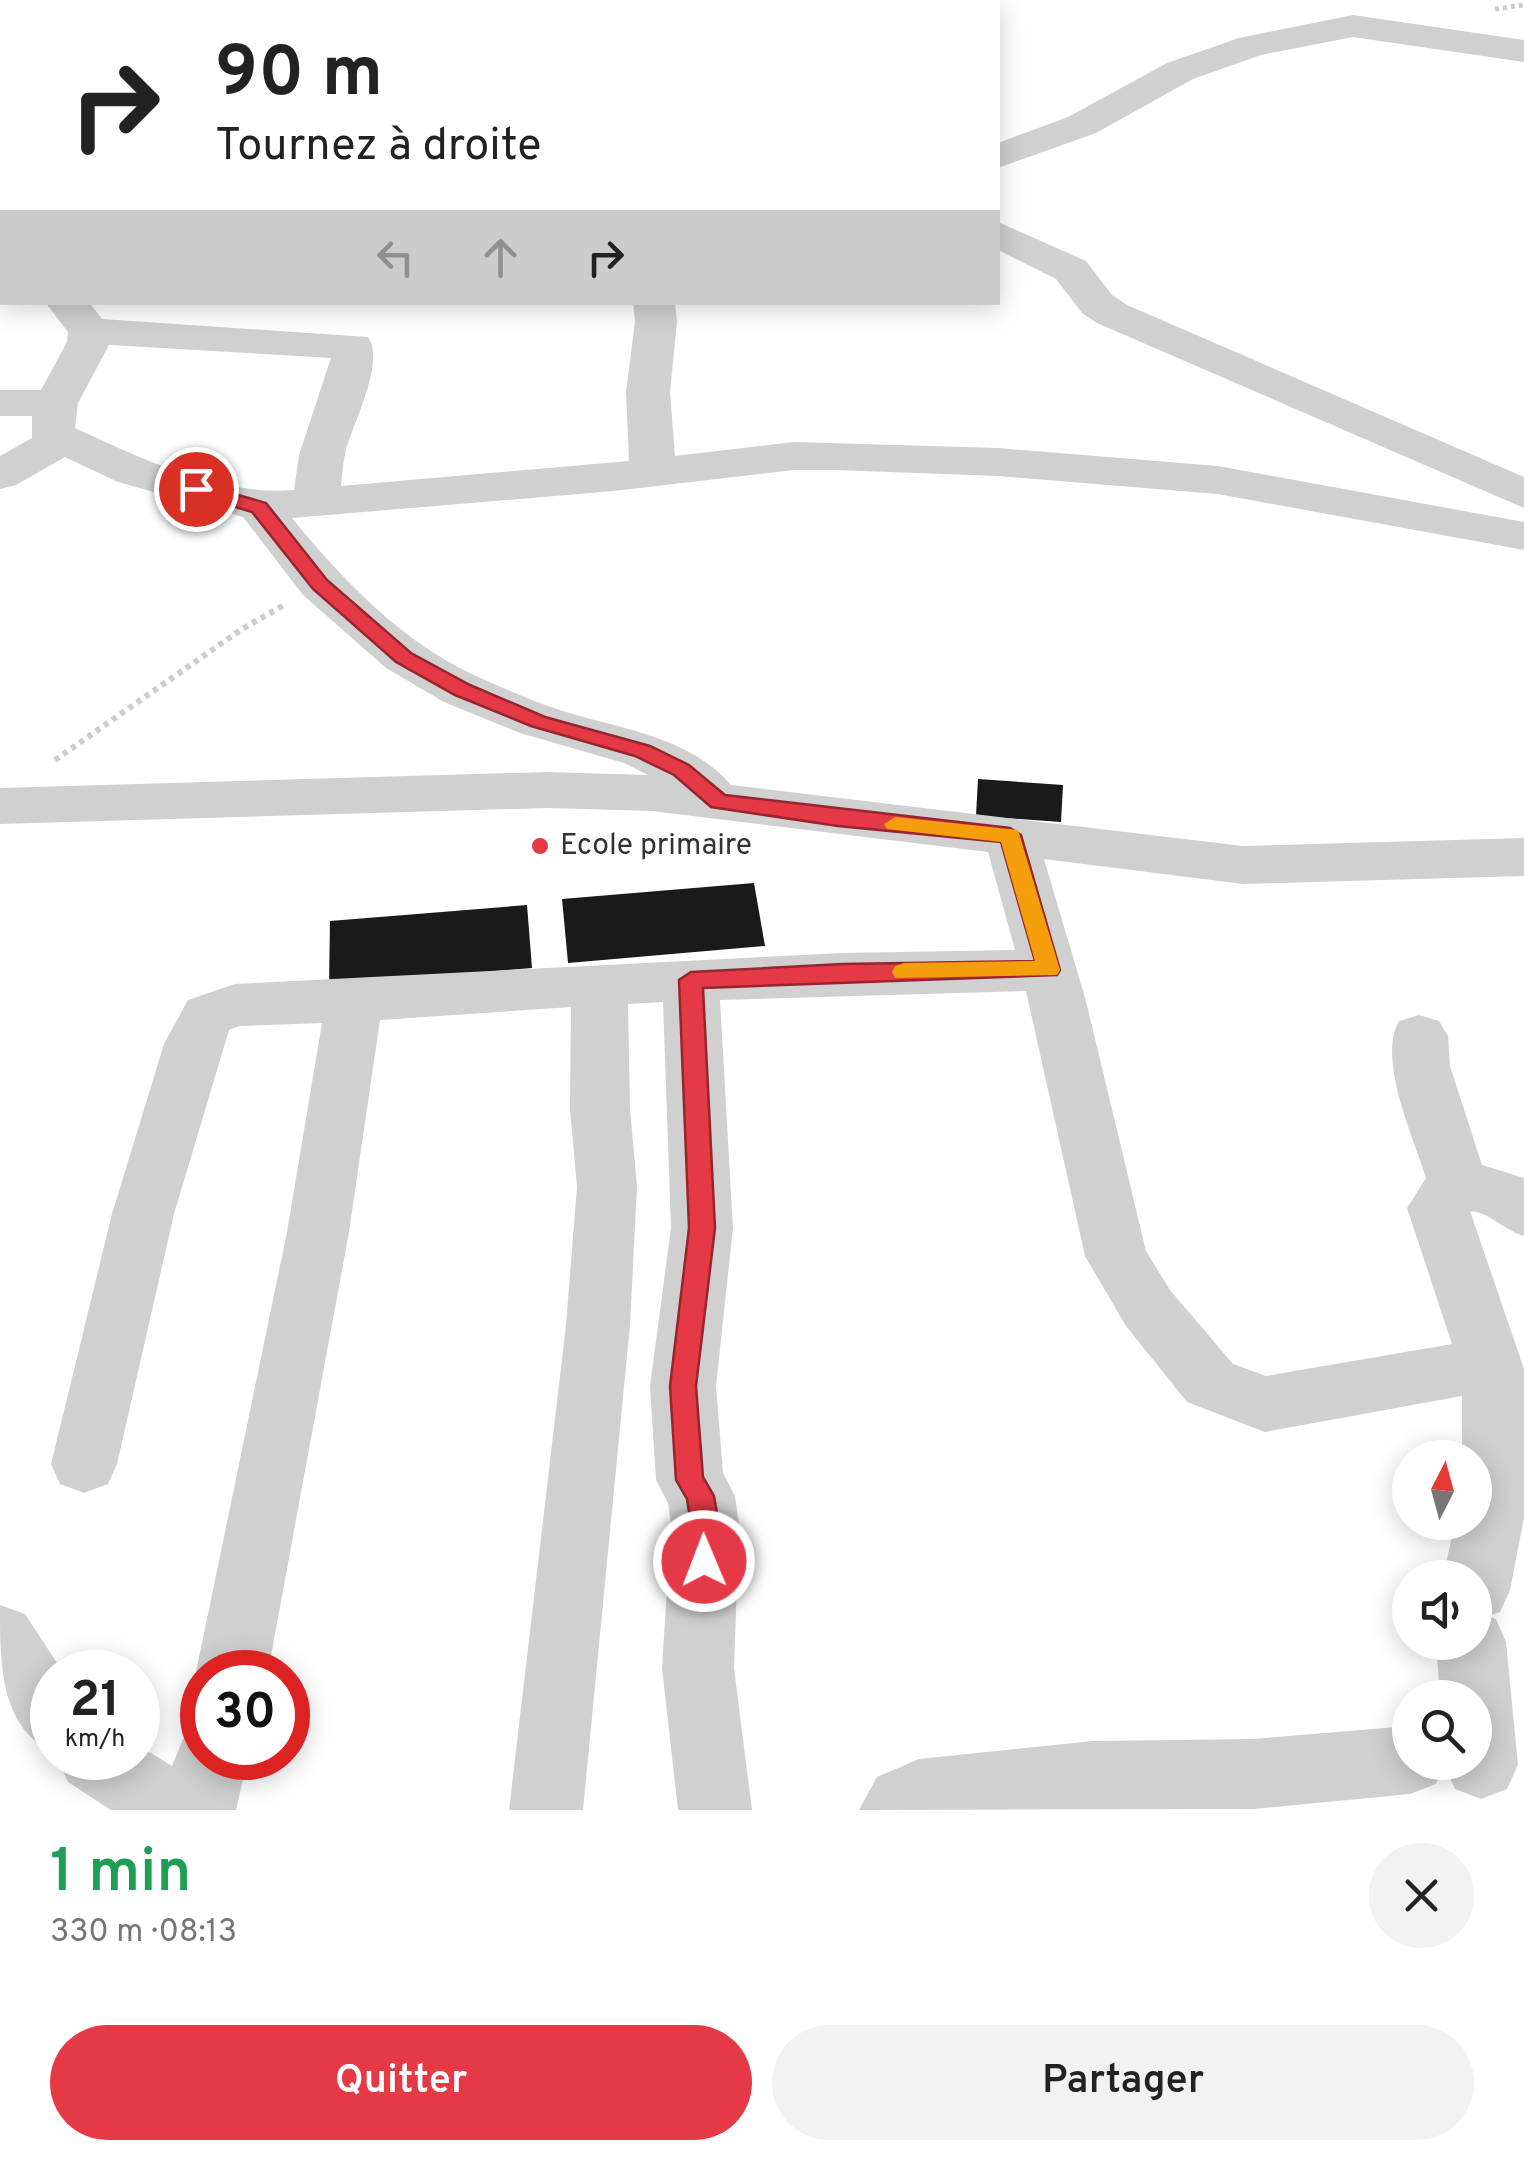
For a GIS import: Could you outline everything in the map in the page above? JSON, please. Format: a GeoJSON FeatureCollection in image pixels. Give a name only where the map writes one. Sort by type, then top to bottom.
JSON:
{"type":"FeatureCollection","features":[{"type":"Feature","properties":{"kind":"street"},"geometry":{"type":"LineString","coordinates":[[1000,155],[1082,126],[1180,71],[1252,46],[1286,39],[1353,26],[1524,51]]}},
{"type":"Feature","properties":{"kind":"street"},"geometry":{"type":"LineString","coordinates":[[1000,235],[1070,270],[1096,304],[1112,314],[1524,494]]}},
{"type":"Feature","properties":{"kind":"street"},"geometry":{"type":"LineString","coordinates":[[653,473],[648,392],[654,305]]}},
{"type":"Feature","properties":{"kind":"street"},"geometry":{"type":"LineString","coordinates":[[0,476],[59,421],[87,352],[78,317],[355,347],[322,455],[315,502]]}},
{"type":"Feature","properties":{"kind":"street"},"geometry":{"type":"LineString","coordinates":[[0,403],[59,421],[134,472],[259,508],[653,473],[794,456],[1137,471],[1218,480],[1524,536]]}},
{"type":"Feature","properties":{"kind":"street"},"geometry":{"type":"LineString","coordinates":[[259,508],[320,584],[404,657],[462,690],[538,722],[642,751],[682,770],[719,802]]}},
{"type":"Feature","properties":{"kind":"street"},"geometry":{"type":"LineString","coordinates":[[0,806],[548,790],[652,793],[838,819],[1010,835],[1244,865],[1524,857]]}},
{"type":"Feature","properties":{"kind":"street"},"geometry":{"type":"LineString","coordinates":[[1010,835],[1048,970],[1116,1256],[1148,1308],[1210,1383],[1265,1404],[1491,1364]]}},
{"type":"Feature","properties":{"kind":"street"},"geometry":{"type":"LineString","coordinates":[[84,1464],[143,1214],[193,1044],[208,1015],[235,1005],[596,985],[842,972],[1048,970]]}},
{"type":"Feature","properties":{"kind":"street"},"geometry":{"type":"LineString","coordinates":[[691,980],[702,1228],[683,1386],[690,1480],[700,1496],[705,1525],[698,1668],[716,1810]]}},
{"type":"Feature","properties":{"kind":"street"},"geometry":{"type":"LineString","coordinates":[[546,1810],[598,1325],[607,1188],[596,985]]}},
{"type":"Feature","properties":{"kind":"street"},"geometry":{"type":"LineString","coordinates":[[236,1650],[318,1232],[354,1001]]}},
{"type":"Feature","properties":{"kind":"street"},"geometry":{"type":"LineString","coordinates":[[1418,1036],[1421,1066],[1457,1181]]}},
{"type":"Feature","properties":{"kind":"street"},"geometry":{"type":"LineString","coordinates":[[1457,1181],[1438,1208],[1491,1364],[1497,1414],[1492,1504],[1481,1560]]}},
{"type":"Feature","properties":{"kind":"street"},"geometry":{"type":"LineString","coordinates":[[1457,1181],[1509,1197],[1524,1212]]}},
{"type":"Feature","properties":{"kind":"street"},"geometry":{"type":"LineString","coordinates":[[896,1810],[919,1794],[1097,1793],[1392,1762]]}},
{"type":"Feature","properties":{"kind":"street"},"geometry":{"type":"LineString","coordinates":[[129,1780],[176,1810]]}},
{"type":"Feature","properties":{"kind":"street"},"geometry":{"type":"LineString","coordinates":[[199,1810],[206,1780]]}},
{"type":"Feature","properties":{"kind":"path"},"geometry":{"type":"LineString","coordinates":[[47,764],[242,629],[320,584]]}},
{"type":"Feature","properties":{"kind":"building"},"geometry":{"type":"Polygon","coordinates":[[[978,779],[1063,785],[1061,822],[976,816],[978,779]]]}},
{"type":"Feature","properties":{"kind":"building"},"geometry":{"type":"Polygon","coordinates":[[[754,883],[765,946],[568,963],[562,899],[754,883]]]}},
{"type":"Feature","properties":{"kind":"building"},"geometry":{"type":"Polygon","coordinates":[[[527,905],[532,968],[329,985],[330,921],[527,905]]]}},
{"type":"Feature","properties":{"kind":"slow traffic"},"geometry":{"type":"LineString","coordinates":[[895,824],[1010,835],[1048,970],[904,972]]}},
{"type":"Feature","properties":{"kind":"place","name":"Ecole primaire"},"geometry":{"type":"Point","coordinates":[540,846]}},
{"type":"Feature","properties":{"kind":"route"},"geometry":{"type":"LineString","coordinates":[[196,489],[259,508],[320,584],[404,657],[462,690],[538,722],[642,751],[682,770],[719,802],[838,819],[1010,835],[1048,970],[842,972],[691,980],[702,1228],[683,1386],[690,1480],[700,1496],[705,1525],[704,1561]]}}]}
